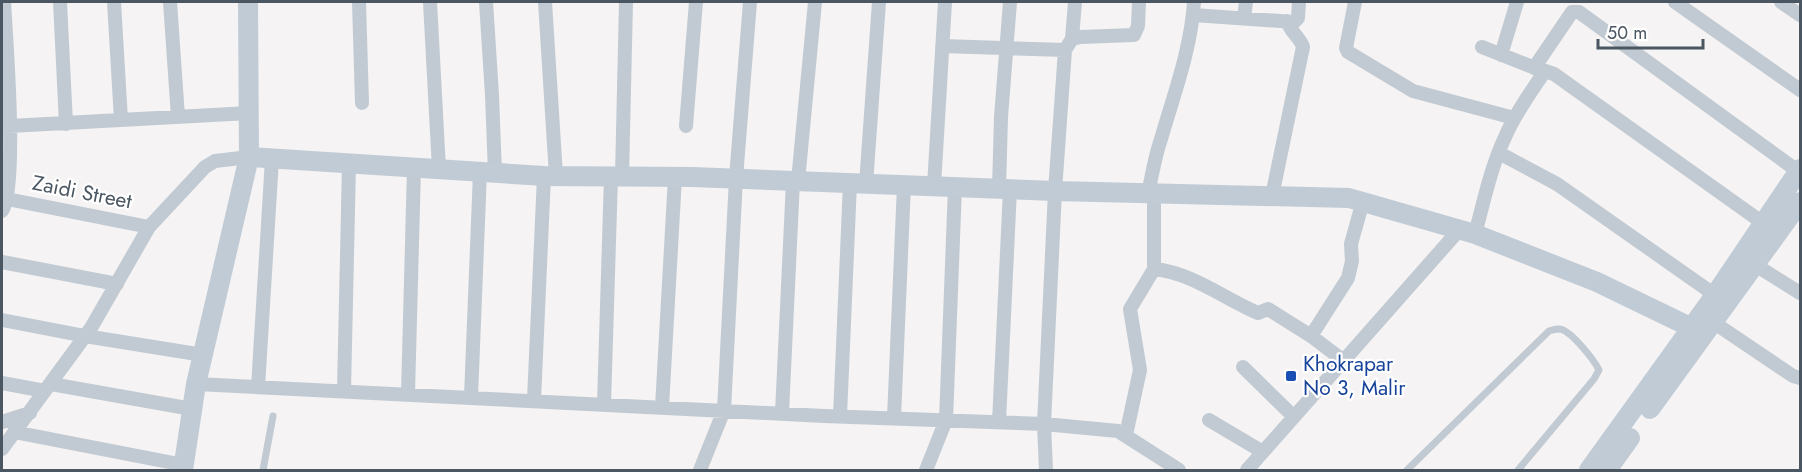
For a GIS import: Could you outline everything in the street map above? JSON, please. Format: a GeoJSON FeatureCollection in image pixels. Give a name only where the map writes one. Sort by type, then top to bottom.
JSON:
{"type":"FeatureCollection","features":[{"type":"Feature","properties":{"kind":"street"},"geometry":{"type":"LineString","coordinates":[[4,2],[10,126],[4,205]]}},
{"type":"Feature","properties":{"kind":"street"},"geometry":{"type":"LineString","coordinates":[[60,2],[66,124]]}},
{"type":"Feature","properties":{"kind":"street"},"geometry":{"type":"LineString","coordinates":[[114,2],[121,120]]}},
{"type":"Feature","properties":{"kind":"street"},"geometry":{"type":"LineString","coordinates":[[170,2],[178,117]]}},
{"type":"Feature","properties":{"kind":"street"},"geometry":{"type":"LineString","coordinates":[[14,432],[183,468],[196,384],[249,157],[249,2]]}},
{"type":"Feature","properties":{"kind":"street"},"geometry":{"type":"LineString","coordinates":[[359,2],[362,103]]}},
{"type":"Feature","properties":{"kind":"street"},"geometry":{"type":"LineString","coordinates":[[430,2],[439,169]]}},
{"type":"Feature","properties":{"kind":"street"},"geometry":{"type":"LineString","coordinates":[[471,397],[492,95],[486,2]]}},
{"type":"Feature","properties":{"kind":"street"},"geometry":{"type":"LineString","coordinates":[[534,400],[550,176],[545,2]]}},
{"type":"Feature","properties":{"kind":"street"},"geometry":{"type":"LineString","coordinates":[[604,404],[626,2]]}},
{"type":"Feature","properties":{"kind":"street"},"geometry":{"type":"LineString","coordinates":[[686,126],[696,2]]}},
{"type":"Feature","properties":{"kind":"street"},"geometry":{"type":"LineString","coordinates":[[700,471],[724,410],[736,178],[750,2]]}},
{"type":"Feature","properties":{"kind":"street"},"geometry":{"type":"LineString","coordinates":[[782,413],[795,181],[815,2]]}},
{"type":"Feature","properties":{"kind":"street"},"geometry":{"type":"LineString","coordinates":[[840,416],[858,183],[879,2]]}},
{"type":"Feature","properties":{"kind":"street"},"geometry":{"type":"LineString","coordinates":[[934,186],[945,2]]}},
{"type":"Feature","properties":{"kind":"street"},"geometry":{"type":"LineString","coordinates":[[999,422],[1005,189],[1001,117],[1010,2]]}},
{"type":"Feature","properties":{"kind":"street"},"geometry":{"type":"LineString","coordinates":[[1046,471],[1044,424],[1055,191],[1069,45],[1076,2]]}},
{"type":"Feature","properties":{"kind":"street"},"geometry":{"type":"LineString","coordinates":[[942,46],[1007,48],[1069,45],[1080,37],[1134,35],[1138,26],[1139,2]]}},
{"type":"Feature","properties":{"kind":"street"},"geometry":{"type":"LineString","coordinates":[[1244,18],[1246,2]]}},
{"type":"Feature","properties":{"kind":"street"},"geometry":{"type":"LineString","coordinates":[[1126,435],[1140,370],[1130,309],[1154,269],[1151,194],[1160,142],[1181,72],[1193,8],[1244,18],[1294,22],[1298,18],[1299,2]]}},
{"type":"Feature","properties":{"kind":"street"},"geometry":{"type":"LineString","coordinates":[[1354,2],[1346,48],[1348,52],[1413,92],[1514,118]]}},
{"type":"Feature","properties":{"kind":"street"},"geometry":{"type":"LineString","coordinates":[[1501,55],[1516,2]]}},
{"type":"Feature","properties":{"kind":"street"},"geometry":{"type":"LineString","coordinates":[[1676,2],[1800,90]]}},
{"type":"Feature","properties":{"kind":"street"},"geometry":{"type":"LineString","coordinates":[[1781,2],[1800,15]]}},
{"type":"Feature","properties":{"kind":"street"},"geometry":{"type":"LineString","coordinates":[[1247,471],[1344,361],[1468,232],[1514,118],[1572,12],[1579,12],[1800,170],[1763,224],[1748,260],[1589,471]]}},
{"type":"Feature","properties":{"kind":"street"},"geometry":{"type":"LineString","coordinates":[[1272,196],[1303,47],[1287,21]]}},
{"type":"Feature","properties":{"kind":"street"},"geometry":{"type":"LineString","coordinates":[[1482,46],[1554,74],[1763,224]]}},
{"type":"Feature","properties":{"kind":"street"},"geometry":{"type":"LineString","coordinates":[[10,126],[249,113]]}},
{"type":"Feature","properties":{"kind":"street"},"geometry":{"type":"LineString","coordinates":[[1498,153],[1557,184],[1715,295]]}},
{"type":"Feature","properties":{"kind":"street"},"geometry":{"type":"LineString","coordinates":[[2,449],[85,336],[149,226],[205,167],[215,161],[249,157],[550,176],[736,178],[1055,191],[1349,198],[1468,232],[1701,321],[1800,378]]}},
{"type":"Feature","properties":{"kind":"street"},"geometry":{"type":"LineString","coordinates":[[258,387],[272,159]]}},
{"type":"Feature","properties":{"kind":"street"},"geometry":{"type":"LineString","coordinates":[[344,391],[349,164]]}},
{"type":"Feature","properties":{"kind":"street"},"geometry":{"type":"LineString","coordinates":[[408,394],[414,168]]}},
{"type":"Feature","properties":{"kind":"street"},"geometry":{"type":"LineString","coordinates":[[662,407],[675,177]]}},
{"type":"Feature","properties":{"kind":"street"},"geometry":{"type":"LineString","coordinates":[[894,418],[904,185]]}},
{"type":"Feature","properties":{"kind":"street"},"geometry":{"type":"LineString","coordinates":[[926,471],[946,420],[956,187]]}},
{"type":"Feature","properties":{"kind":"street"},"geometry":{"type":"LineString","coordinates":[[1311,336],[1348,278],[1352,261],[1351,244],[1363,201]]}},
{"type":"Feature","properties":{"kind":"street"},"geometry":{"type":"LineString","coordinates":[[1607,471],[1715,295],[1800,202]]}},
{"type":"Feature","properties":{"kind":"street","name":"Zaidi Street"},"geometry":{"type":"LineString","coordinates":[[4,205],[149,226]]}},
{"type":"Feature","properties":{"kind":"street"},"geometry":{"type":"LineString","coordinates":[[1748,260],[1800,293]]}},
{"type":"Feature","properties":{"kind":"street"},"geometry":{"type":"LineString","coordinates":[[2,262],[117,284]]}},
{"type":"Feature","properties":{"kind":"street"},"geometry":{"type":"LineString","coordinates":[[1154,269],[1172,271],[1188,277],[1257,313],[1268,309],[1311,336],[1344,361]]}},
{"type":"Feature","properties":{"kind":"street"},"geometry":{"type":"LineString","coordinates":[[2,320],[203,355]]}},
{"type":"Feature","properties":{"kind":"street"},"geometry":{"type":"LineString","coordinates":[[1243,367],[1294,417]]}},
{"type":"Feature","properties":{"kind":"street"},"geometry":{"type":"LineString","coordinates":[[2,383],[48,387],[192,409]]}},
{"type":"Feature","properties":{"kind":"street"},"geometry":{"type":"LineString","coordinates":[[196,384],[1044,424],[1119,431],[1179,471]]}},
{"type":"Feature","properties":{"kind":"street"},"geometry":{"type":"LineString","coordinates":[[2,422],[30,412]]}},
{"type":"Feature","properties":{"kind":"street"},"geometry":{"type":"LineString","coordinates":[[1209,420],[1263,452]]}},
{"type":"Feature","properties":{"kind":"lane"},"geometry":{"type":"LineString","coordinates":[[1407,471],[1549,331],[1559,329],[1568,332],[1599,370],[1594,380],[1518,471]]}},
{"type":"Feature","properties":{"kind":"lane"},"geometry":{"type":"LineString","coordinates":[[263,471],[273,416]]}},
{"type":"Feature","properties":{"kind":"place","name":"Khokrapar No 3, Malir"},"geometry":{"type":"Point","coordinates":[1291,376]}}]}
